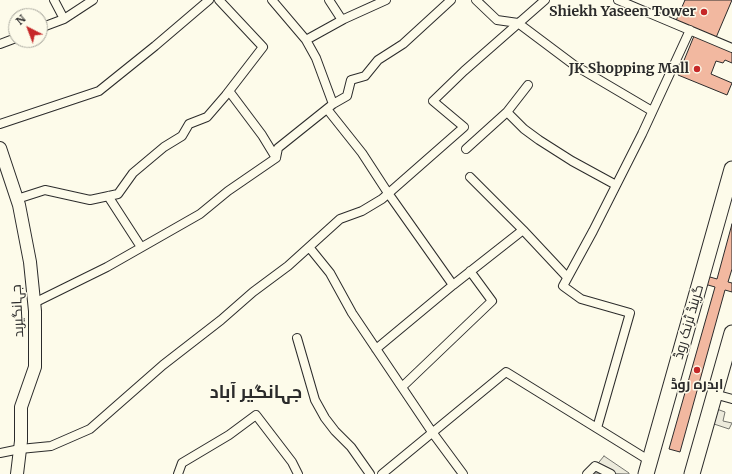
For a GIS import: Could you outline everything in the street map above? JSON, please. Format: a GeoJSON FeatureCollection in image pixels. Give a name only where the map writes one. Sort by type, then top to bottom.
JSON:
{"type":"FeatureCollection","features":[{"type":"Feature","properties":{"kind":"highway","name":"گرینڈ ٹرنک روڈ"},"geometry":{"type":"LineString","coordinates":[[648,468],[732,169]]}},
{"type":"Feature","properties":{"kind":"highway"},"geometry":{"type":"LineString","coordinates":[[692,474],[732,332]]}},
{"type":"Feature","properties":{"kind":"street"},"geometry":{"type":"LineString","coordinates":[[54,0],[64,18]]}},
{"type":"Feature","properties":{"kind":"street"},"geometry":{"type":"LineString","coordinates":[[48,25],[64,18],[93,0]]}},
{"type":"Feature","properties":{"kind":"street"},"geometry":{"type":"LineString","coordinates":[[0,124],[99,91],[209,0]]}},
{"type":"Feature","properties":{"kind":"street"},"geometry":{"type":"LineString","coordinates":[[17,199],[45,190],[90,200],[118,194],[133,173],[164,147],[182,136],[189,124],[207,118],[263,47],[219,0]]}},
{"type":"Feature","properties":{"kind":"street"},"geometry":{"type":"LineString","coordinates":[[272,0],[306,40],[316,58],[330,107],[453,285]]}},
{"type":"Feature","properties":{"kind":"street"},"geometry":{"type":"LineString","coordinates":[[329,0],[342,20]]}},
{"type":"Feature","properties":{"kind":"street"},"geometry":{"type":"LineString","coordinates":[[306,40],[342,20],[386,0]]}},
{"type":"Feature","properties":{"kind":"street"},"geometry":{"type":"LineString","coordinates":[[34,303],[106,267],[169,233],[200,214],[276,158],[278,148],[330,107],[347,96],[351,80],[365,76],[378,60],[403,44],[451,0]]}},
{"type":"Feature","properties":{"kind":"street"},"geometry":{"type":"LineString","coordinates":[[476,0],[497,20],[518,23],[574,65],[652,112]]}},
{"type":"Feature","properties":{"kind":"street"},"geometry":{"type":"LineString","coordinates":[[0,453],[20,449],[51,446],[90,429],[163,365],[221,320],[253,292],[288,266],[340,219],[362,212],[382,199],[464,127],[433,101],[464,70],[546,0]]}},
{"type":"Feature","properties":{"kind":"street"},"geometry":{"type":"LineString","coordinates":[[618,0],[732,48]]}},
{"type":"Feature","properties":{"kind":"street"},"geometry":{"type":"LineString","coordinates":[[597,428],[630,313],[581,299],[563,286],[616,186],[690,30]]}},
{"type":"Feature","properties":{"kind":"street"},"geometry":{"type":"LineString","coordinates":[[466,149],[507,112],[528,85]]}},
{"type":"Feature","properties":{"kind":"street"},"geometry":{"type":"LineString","coordinates":[[229,91],[262,135],[276,158]]}},
{"type":"Feature","properties":{"kind":"street"},"geometry":{"type":"LineString","coordinates":[[507,112],[524,129],[539,140],[616,186]]}},
{"type":"Feature","properties":{"kind":"street","name":"جہانگیربد"},"geometry":{"type":"LineString","coordinates":[[0,148],[17,199],[30,262],[34,303],[35,367],[21,407],[20,449],[17,474]]}},
{"type":"Feature","properties":{"kind":"street"},"geometry":{"type":"LineString","coordinates":[[470,177],[567,277]]}},
{"type":"Feature","properties":{"kind":"street"},"geometry":{"type":"LineString","coordinates":[[108,196],[141,247]]}},
{"type":"Feature","properties":{"kind":"street"},"geometry":{"type":"LineString","coordinates":[[376,350],[470,271],[523,230]]}},
{"type":"Feature","properties":{"kind":"street"},"geometry":{"type":"LineString","coordinates":[[309,247],[330,273],[352,313],[376,350],[432,432],[463,474]]}},
{"type":"Feature","properties":{"kind":"street"},"geometry":{"type":"LineString","coordinates":[[402,387],[492,301],[470,271]]}},
{"type":"Feature","properties":{"kind":"street"},"geometry":{"type":"LineString","coordinates":[[297,338],[315,400],[326,418],[351,446],[370,474]]}},
{"type":"Feature","properties":{"kind":"street"},"geometry":{"type":"LineString","coordinates":[[382,474],[506,372],[597,428],[648,468]]}},
{"type":"Feature","properties":{"kind":"street"},"geometry":{"type":"LineString","coordinates":[[714,394],[732,398]]}},
{"type":"Feature","properties":{"kind":"street"},"geometry":{"type":"LineString","coordinates":[[178,474],[182,463],[228,435],[256,415],[292,462],[298,474]]}},
{"type":"Feature","properties":{"kind":"street"},"geometry":{"type":"LineString","coordinates":[[587,474],[595,466],[611,474]]}},
{"type":"Feature","properties":{"kind":"shaded area"},"geometry":{"type":"Polygon","coordinates":[[[714,408],[725,412],[723,421],[732,423],[729,429],[708,422],[714,408]]]}},
{"type":"Feature","properties":{"kind":"shaded area"},"geometry":{"type":"Polygon","coordinates":[[[604,456],[629,473],[629,474],[590,473],[604,456]]]}},
{"type":"Feature","properties":{"kind":"building","name":"Shiekh Yaseen Tower"},"geometry":{"type":"Polygon","coordinates":[[[685,0],[732,0],[715,40],[675,23],[685,0]]]}},
{"type":"Feature","properties":{"kind":"building","name":"JK Shopping Mall"},"geometry":{"type":"Polygon","coordinates":[[[694,36],[732,52],[732,63],[725,60],[723,63],[716,61],[711,74],[732,83],[727,95],[678,75],[694,36]]]}},
{"type":"Feature","properties":{"kind":"building","name":"ابدرہ روڈ"},"geometry":{"type":"Polygon","coordinates":[[[732,224],[732,269],[728,282],[732,283],[732,292],[725,290],[680,452],[669,449],[715,287],[694,281],[696,273],[717,279],[732,224]]]}},
{"type":"Feature","properties":{"kind":"place","name":"Shiekh Yaseen Tower"},"geometry":{"type":"Point","coordinates":[704,12]}},
{"type":"Feature","properties":{"kind":"place","name":"JK Shopping Mall"},"geometry":{"type":"Point","coordinates":[697,69]}},
{"type":"Feature","properties":{"kind":"place","name":"ابدرہ روڈ"},"geometry":{"type":"Point","coordinates":[697,370]}},
{"type":"Feature","properties":{"kind":"district","name":"جہانگیر آباد"},"geometry":{"type":"Point","coordinates":[256,393]}}]}
